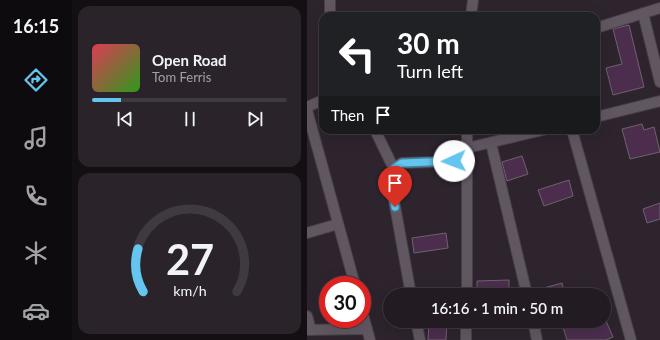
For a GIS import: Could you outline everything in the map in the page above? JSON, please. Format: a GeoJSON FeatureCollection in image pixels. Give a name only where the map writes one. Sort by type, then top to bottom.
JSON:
{"type":"FeatureCollection","features":[{"type":"Feature","properties":{"kind":"street"},"geometry":{"type":"LineString","coordinates":[[330,0],[330,12]]}},
{"type":"Feature","properties":{"kind":"street"},"geometry":{"type":"LineString","coordinates":[[472,12],[473,0]]}},
{"type":"Feature","properties":{"kind":"street"},"geometry":{"type":"LineString","coordinates":[[600,27],[660,8]]}},
{"type":"Feature","properties":{"kind":"street"},"geometry":{"type":"LineString","coordinates":[[643,13],[660,82]]}},
{"type":"Feature","properties":{"kind":"street"},"geometry":{"type":"LineString","coordinates":[[600,116],[660,101]]}},
{"type":"Feature","properties":{"kind":"street"},"geometry":{"type":"LineString","coordinates":[[319,102],[307,109],[352,276]]}},
{"type":"Feature","properties":{"kind":"street"},"geometry":{"type":"LineString","coordinates":[[377,134],[393,169]]}},
{"type":"Feature","properties":{"kind":"street"},"geometry":{"type":"LineString","coordinates":[[467,134],[467,288]]}},
{"type":"Feature","properties":{"kind":"street"},"geometry":{"type":"LineString","coordinates":[[467,148],[527,134]]}},
{"type":"Feature","properties":{"kind":"street"},"geometry":{"type":"LineString","coordinates":[[573,134],[631,340]]}},
{"type":"Feature","properties":{"kind":"street"},"geometry":{"type":"LineString","coordinates":[[491,143],[525,288]]}},
{"type":"Feature","properties":{"kind":"street"},"geometry":{"type":"LineString","coordinates":[[410,288],[390,178],[393,169],[402,163],[467,161]]}},
{"type":"Feature","properties":{"kind":"street"},"geometry":{"type":"LineString","coordinates":[[307,233],[338,224]]}},
{"type":"Feature","properties":{"kind":"street"},"geometry":{"type":"LineString","coordinates":[[307,316],[309,330],[367,329],[370,340]]}},
{"type":"Feature","properties":{"kind":"street"},"geometry":{"type":"LineString","coordinates":[[417,328],[420,340]]}},
{"type":"Feature","properties":{"kind":"street"},"geometry":{"type":"LineString","coordinates":[[466,340],[467,328]]}},
{"type":"Feature","properties":{"kind":"street"},"geometry":{"type":"LineString","coordinates":[[534,328],[537,340]]}},
{"type":"Feature","properties":{"kind":"building"},"geometry":{"type":"Polygon","coordinates":[[[629,25],[644,87],[613,95],[606,68],[622,64],[613,29],[629,25]]]}},
{"type":"Feature","properties":{"kind":"building"},"geometry":{"type":"Polygon","coordinates":[[[642,124],[644,130],[654,127],[660,152],[630,159],[622,129],[642,124]]]}},
{"type":"Feature","properties":{"kind":"building"},"geometry":{"type":"Polygon","coordinates":[[[522,156],[528,174],[507,181],[502,162],[522,156]]]}},
{"type":"Feature","properties":{"kind":"building"},"geometry":{"type":"Polygon","coordinates":[[[569,180],[573,196],[544,206],[538,190],[569,180]]]}},
{"type":"Feature","properties":{"kind":"building"},"geometry":{"type":"Polygon","coordinates":[[[660,203],[660,219],[647,223],[643,209],[660,203]]]}},
{"type":"Feature","properties":{"kind":"building"},"geometry":{"type":"Polygon","coordinates":[[[446,233],[448,248],[414,253],[412,238],[446,233]]]}},
{"type":"Feature","properties":{"kind":"building"},"geometry":{"type":"Polygon","coordinates":[[[509,280],[509,288],[477,288],[477,281],[509,280]]]}},
{"type":"Feature","properties":{"kind":"building"},"geometry":{"type":"Polygon","coordinates":[[[562,283],[563,288],[544,288],[562,283]]]}},
{"type":"Feature","properties":{"kind":"building"},"geometry":{"type":"Polygon","coordinates":[[[429,328],[447,328],[446,340],[428,340],[429,328]]]}},
{"type":"Feature","properties":{"kind":"building"},"geometry":{"type":"Polygon","coordinates":[[[563,328],[609,328],[613,337],[606,340],[567,340],[563,328]]]}},
{"type":"Feature","properties":{"kind":"route"},"geometry":{"type":"LineString","coordinates":[[395,207],[390,178],[393,169],[402,163],[454,161]]}}]}
